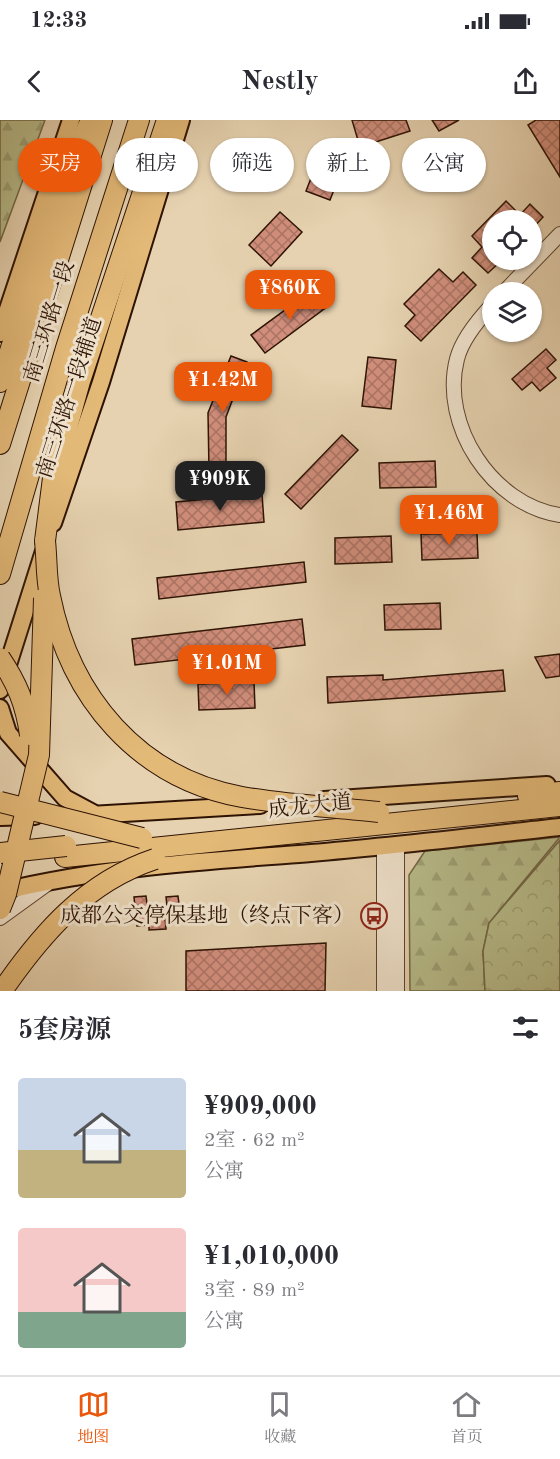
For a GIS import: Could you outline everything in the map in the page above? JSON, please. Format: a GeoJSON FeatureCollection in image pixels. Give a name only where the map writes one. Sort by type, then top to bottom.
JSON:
{"type":"FeatureCollection","features":[{"type":"Feature","properties":{"kind":"highway"},"geometry":{"type":"LineString","coordinates":[[0,382],[69,169],[91,120]]}},
{"type":"Feature","properties":{"kind":"highway","name":"南三环路一段"},"geometry":{"type":"LineString","coordinates":[[0,444],[102,120]]}},
{"type":"Feature","properties":{"kind":"highway","name":"南三环路一段"},"geometry":{"type":"LineString","coordinates":[[0,574],[66,348],[139,120]]}},
{"type":"Feature","properties":{"kind":"highway"},"geometry":{"type":"LineString","coordinates":[[0,909],[30,798],[39,755],[45,541],[53,478],[80,381],[167,120]]}},
{"type":"Feature","properties":{"kind":"highway"},"geometry":{"type":"LineString","coordinates":[[45,541],[50,595],[63,645],[90,700],[128,743],[169,771],[206,787],[242,796],[380,818]]}},
{"type":"Feature","properties":{"kind":"highway"},"geometry":{"type":"LineString","coordinates":[[0,658],[15,680],[27,707],[32,743],[30,798]]}},
{"type":"Feature","properties":{"kind":"highway","name":"成龙大道"},"geometry":{"type":"LineString","coordinates":[[65,852],[517,803],[560,792]]}},
{"type":"Feature","properties":{"kind":"highway"},"geometry":{"type":"LineString","coordinates":[[0,802],[142,838]]}},
{"type":"Feature","properties":{"kind":"highway","name":"成龙大道"},"geometry":{"type":"LineString","coordinates":[[517,803],[560,806]]}},
{"type":"Feature","properties":{"kind":"highway"},"geometry":{"type":"LineString","coordinates":[[2,991],[30,951],[62,915],[98,885],[137,865],[206,849],[296,842],[380,818]]}},
{"type":"Feature","properties":{"kind":"highway","name":"成龙大道"},"geometry":{"type":"LineString","coordinates":[[65,852],[142,838],[380,818]]}},
{"type":"Feature","properties":{"kind":"highway"},"geometry":{"type":"LineString","coordinates":[[0,853],[65,852]]}},
{"type":"Feature","properties":{"kind":"highway"},"geometry":{"type":"LineString","coordinates":[[0,864],[65,852]]}},
{"type":"Feature","properties":{"kind":"main road"},"geometry":{"type":"LineString","coordinates":[[0,333],[18,287],[71,120]]}},
{"type":"Feature","properties":{"kind":"main road","name":"南三环路一段辅道"},"geometry":{"type":"LineString","coordinates":[[0,690],[27,600],[101,382],[181,120]]}},
{"type":"Feature","properties":{"kind":"main road"},"geometry":{"type":"LineString","coordinates":[[0,708],[8,733],[65,798],[77,807],[99,816]]}},
{"type":"Feature","properties":{"kind":"main road"},"geometry":{"type":"LineString","coordinates":[[0,817],[99,816],[560,784]]}},
{"type":"Feature","properties":{"kind":"main road"},"geometry":{"type":"LineString","coordinates":[[0,892],[60,878],[152,866],[391,846],[560,827]]}},
{"type":"Feature","properties":{"kind":"street"},"geometry":{"type":"LineString","coordinates":[[514,282],[560,234]]}},
{"type":"Feature","properties":{"kind":"street"},"geometry":{"type":"LineString","coordinates":[[482,316],[457,358],[452,398],[458,420],[479,460],[495,480],[526,505],[560,515]]}},
{"type":"Feature","properties":{"kind":"street"},"geometry":{"type":"LineString","coordinates":[[384,991],[391,846]]}},
{"type":"Feature","properties":{"kind":"street"},"geometry":{"type":"LineString","coordinates":[[391,846],[397,991]]}},
{"type":"Feature","properties":{"kind":"street"},"geometry":{"type":"LineString","coordinates":[[0,918],[38,888],[60,878]]}},
{"type":"Feature","properties":{"kind":"green space"},"geometry":{"type":"Polygon","coordinates":[[[0,120],[45,120],[38,138],[18,138],[18,192],[0,242],[0,120]]]}},
{"type":"Feature","properties":{"kind":"green space"},"geometry":{"type":"Polygon","coordinates":[[[560,837],[489,923],[483,951],[485,991],[410,991],[409,875],[425,851],[560,837]]]}},
{"type":"Feature","properties":{"kind":"green space"},"geometry":{"type":"Polygon","coordinates":[[[560,840],[560,991],[485,991],[483,951],[489,923],[560,840]]]}},
{"type":"Feature","properties":{"kind":"building"},"geometry":{"type":"Polygon","coordinates":[[[352,120],[406,120],[410,131],[388,138],[357,138],[352,120]]]}},
{"type":"Feature","properties":{"kind":"building"},"geometry":{"type":"Polygon","coordinates":[[[432,120],[459,120],[439,131],[432,120]]]}},
{"type":"Feature","properties":{"kind":"building"},"geometry":{"type":"Polygon","coordinates":[[[536,120],[560,120],[560,177],[528,125],[536,120]]]}},
{"type":"Feature","properties":{"kind":"building"},"geometry":{"type":"Polygon","coordinates":[[[309,192],[333,192],[330,200],[309,192]]]}},
{"type":"Feature","properties":{"kind":"building"},"geometry":{"type":"Polygon","coordinates":[[[506,201],[515,210],[497,210],[506,201]]]}},
{"type":"Feature","properties":{"kind":"building"},"geometry":{"type":"Polygon","coordinates":[[[530,204],[536,210],[525,210],[530,204]]]}},
{"type":"Feature","properties":{"kind":"building"},"geometry":{"type":"Polygon","coordinates":[[[280,212],[302,232],[271,266],[249,245],[280,212]]]}},
{"type":"Feature","properties":{"kind":"building"},"geometry":{"type":"Polygon","coordinates":[[[482,226],[482,247],[472,236],[482,226]]]}},
{"type":"Feature","properties":{"kind":"building"},"geometry":{"type":"Polygon","coordinates":[[[482,247],[482,267],[472,258],[482,247]]]}},
{"type":"Feature","properties":{"kind":"building"},"geometry":{"type":"Polygon","coordinates":[[[439,269],[453,282],[463,272],[476,285],[421,341],[405,326],[415,315],[404,304],[439,269]]]}},
{"type":"Feature","properties":{"kind":"building"},"geometry":{"type":"Polygon","coordinates":[[[315,288],[328,306],[265,353],[251,335],[315,288]]]}},
{"type":"Feature","properties":{"kind":"building"},"geometry":{"type":"Polygon","coordinates":[[[546,349],[556,360],[547,368],[556,378],[540,391],[532,382],[522,390],[512,379],[546,349]]]}},
{"type":"Feature","properties":{"kind":"building"},"geometry":{"type":"Polygon","coordinates":[[[231,356],[247,362],[226,417],[226,469],[209,470],[208,413],[231,356]]]}},
{"type":"Feature","properties":{"kind":"building"},"geometry":{"type":"Polygon","coordinates":[[[368,357],[396,360],[391,409],[362,406],[368,357]]]}},
{"type":"Feature","properties":{"kind":"building"},"geometry":{"type":"Polygon","coordinates":[[[342,435],[358,450],[301,509],[285,494],[342,435]]]}},
{"type":"Feature","properties":{"kind":"building"},"geometry":{"type":"Polygon","coordinates":[[[435,461],[436,487],[380,488],[379,463],[435,461]]]}},
{"type":"Feature","properties":{"kind":"building"},"geometry":{"type":"Polygon","coordinates":[[[262,494],[264,522],[178,530],[176,502],[262,494]]]}},
{"type":"Feature","properties":{"kind":"building"},"geometry":{"type":"Polygon","coordinates":[[[477,533],[478,558],[422,560],[421,534],[477,533]]]}},
{"type":"Feature","properties":{"kind":"building"},"geometry":{"type":"Polygon","coordinates":[[[391,536],[392,562],[335,564],[335,538],[391,536]]]}},
{"type":"Feature","properties":{"kind":"building"},"geometry":{"type":"Polygon","coordinates":[[[304,562],[306,582],[159,599],[157,578],[304,562]]]}},
{"type":"Feature","properties":{"kind":"building"},"geometry":{"type":"Polygon","coordinates":[[[440,603],[441,629],[385,630],[384,605],[440,603]]]}},
{"type":"Feature","properties":{"kind":"building"},"geometry":{"type":"Polygon","coordinates":[[[302,619],[305,645],[135,665],[132,639],[302,619]]]}},
{"type":"Feature","properties":{"kind":"building"},"geometry":{"type":"Polygon","coordinates":[[[560,654],[560,676],[546,678],[535,657],[560,654]]]}},
{"type":"Feature","properties":{"kind":"building"},"geometry":{"type":"Polygon","coordinates":[[[503,670],[505,691],[328,703],[327,677],[383,675],[383,680],[503,670]]]}},
{"type":"Feature","properties":{"kind":"building"},"geometry":{"type":"Polygon","coordinates":[[[254,682],[255,708],[199,710],[198,684],[254,682]]]}},
{"type":"Feature","properties":{"kind":"building"},"geometry":{"type":"Polygon","coordinates":[[[146,896],[149,918],[165,917],[166,929],[149,930],[149,925],[137,926],[134,897],[146,896]]]}},
{"type":"Feature","properties":{"kind":"building"},"geometry":{"type":"Polygon","coordinates":[[[178,896],[179,904],[167,906],[166,897],[178,896]]]}},
{"type":"Feature","properties":{"kind":"building"},"geometry":{"type":"Polygon","coordinates":[[[326,943],[325,991],[186,991],[186,951],[326,943]]]}},
{"type":"Feature","properties":{"kind":"place","name":"成都公交停保基地（终点下客）"},"geometry":{"type":"Point","coordinates":[374,916]}}]}
